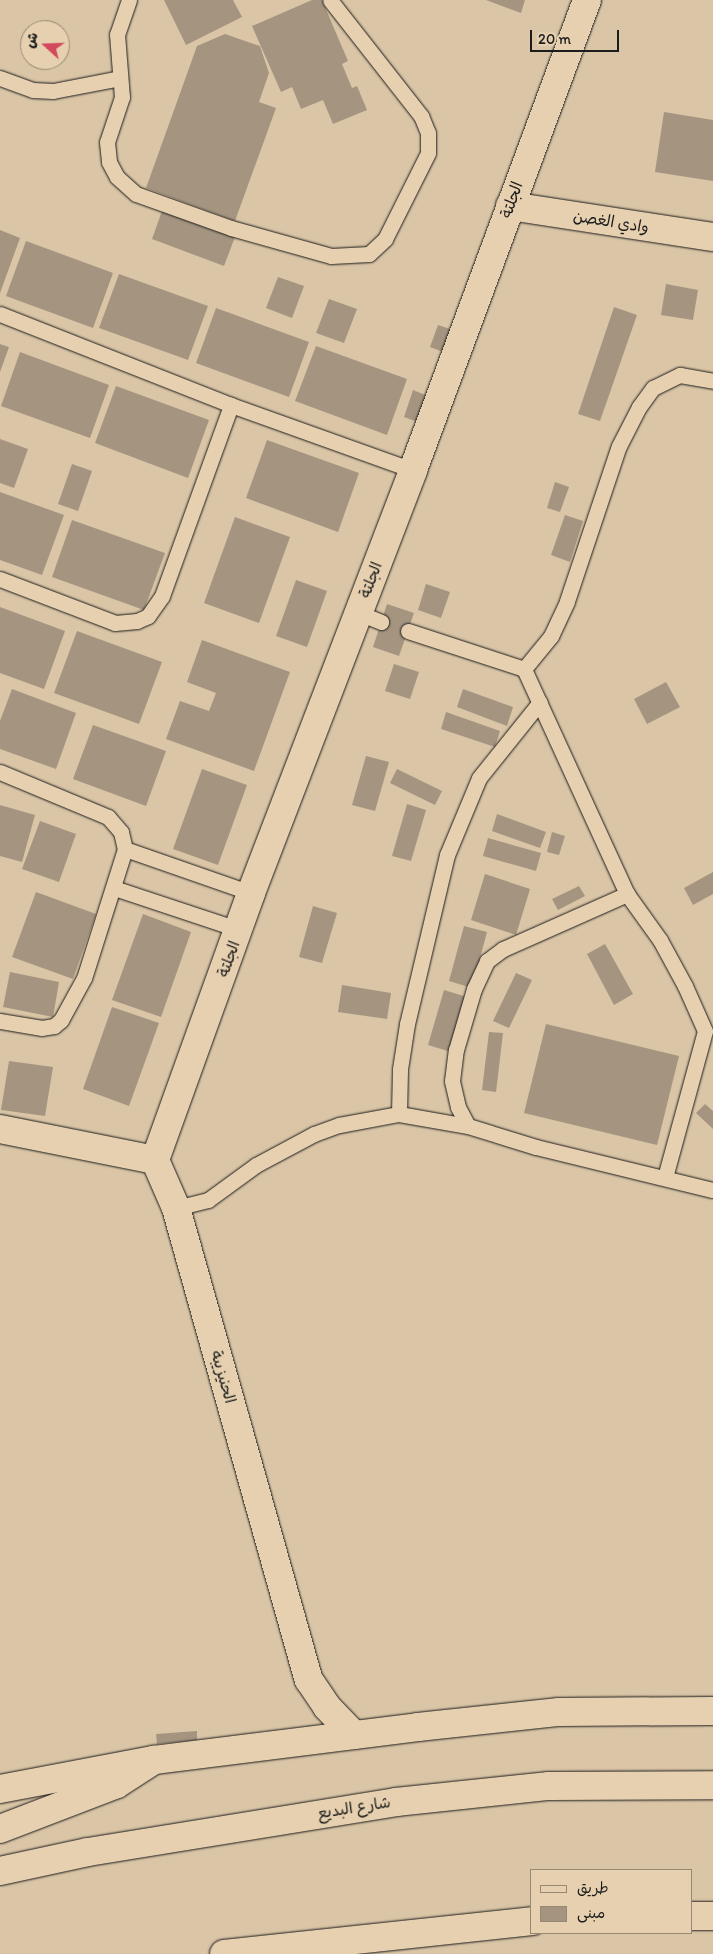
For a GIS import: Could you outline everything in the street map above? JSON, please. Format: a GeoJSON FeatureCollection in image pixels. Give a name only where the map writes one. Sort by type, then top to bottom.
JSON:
{"type":"FeatureCollection","features":[{"type":"Feature","properties":{"kind":"main road","name":"الجلتة"},"geometry":{"type":"LineString","coordinates":[[155,1160],[240,930],[251,893],[370,617],[413,470],[587,0]]}},
{"type":"Feature","properties":{"kind":"main road","name":"وادي الغصن"},"geometry":{"type":"LineString","coordinates":[[510,206],[713,237]]}},
{"type":"Feature","properties":{"kind":"main road"},"geometry":{"type":"LineString","coordinates":[[0,1129],[155,1160]]}},
{"type":"Feature","properties":{"kind":"main road","name":"الحنيزيبة"},"geometry":{"type":"LineString","coordinates":[[155,1160],[176,1208],[309,1680],[327,1707],[354,1735]]}},
{"type":"Feature","properties":{"kind":"main road"},"geometry":{"type":"LineString","coordinates":[[0,1789],[154,1760],[559,1712],[713,1711]]}},
{"type":"Feature","properties":{"kind":"main road"},"geometry":{"type":"LineString","coordinates":[[0,1828],[117,1784],[154,1760]]}},
{"type":"Feature","properties":{"kind":"main road","name":"شارع البديع"},"geometry":{"type":"LineString","coordinates":[[0,1871],[88,1852],[396,1802],[549,1786],[713,1785]]}},
{"type":"Feature","properties":{"kind":"main road"},"geometry":{"type":"LineString","coordinates":[[693,1916],[713,1916]]}},
{"type":"Feature","properties":{"kind":"main road"},"geometry":{"type":"LineString","coordinates":[[224,1954],[530,1921]]}},
{"type":"Feature","properties":{"kind":"lane"},"geometry":{"type":"LineString","coordinates":[[129,0],[117,34],[122,97],[107,142],[109,162],[117,176],[136,194],[232,228],[332,256],[369,254],[384,239],[428,153],[428,133],[421,116],[330,0]]}},
{"type":"Feature","properties":{"kind":"lane"},"geometry":{"type":"LineString","coordinates":[[0,78],[32,90],[53,91],[120,78]]}},
{"type":"Feature","properties":{"kind":"lane"},"geometry":{"type":"LineString","coordinates":[[0,314],[231,405],[413,470]]}},
{"type":"Feature","properties":{"kind":"lane"},"geometry":{"type":"LineString","coordinates":[[524,669],[551,636],[567,601],[619,446],[639,407],[653,388],[680,375],[713,381]]}},
{"type":"Feature","properties":{"kind":"lane"},"geometry":{"type":"LineString","coordinates":[[0,579],[115,623],[137,622],[148,616],[162,596],[231,405]]}},
{"type":"Feature","properties":{"kind":"lane"},"geometry":{"type":"LineString","coordinates":[[408,631],[524,669],[626,894],[660,940],[709,1031],[665,1177]]}},
{"type":"Feature","properties":{"kind":"lane"},"geometry":{"type":"LineString","coordinates":[[399,1114],[400,1070],[407,1024],[447,855],[479,778],[540,702]]}},
{"type":"Feature","properties":{"kind":"lane"},"geometry":{"type":"LineString","coordinates":[[0,772],[108,817],[121,832],[125,849],[84,978],[61,1020],[54,1026],[42,1028],[0,1021]]}},
{"type":"Feature","properties":{"kind":"lane"},"geometry":{"type":"LineString","coordinates":[[125,849],[251,893]]}},
{"type":"Feature","properties":{"kind":"lane"},"geometry":{"type":"LineString","coordinates":[[114,888],[240,930]]}},
{"type":"Feature","properties":{"kind":"lane"},"geometry":{"type":"LineString","coordinates":[[468,1126],[458,1107],[452,1081],[456,1050],[474,989],[487,961],[503,949],[626,894]]}},
{"type":"Feature","properties":{"kind":"lane"},"geometry":{"type":"LineString","coordinates":[[176,1208],[208,1200],[256,1165],[314,1134],[339,1125],[399,1114],[468,1126],[536,1147],[713,1190]]}},
{"type":"Feature","properties":{"kind":"building"},"geometry":{"type":"Polygon","coordinates":[[[164,0],[233,0],[242,17],[186,45],[164,0]]]}},
{"type":"Feature","properties":{"kind":"building"},"geometry":{"type":"Polygon","coordinates":[[[312,0],[322,0],[348,61],[342,64],[352,88],[357,86],[367,110],[333,124],[323,100],[301,109],[292,87],[281,92],[252,26],[312,0]]]}},
{"type":"Feature","properties":{"kind":"building"},"geometry":{"type":"Polygon","coordinates":[[[486,0],[525,0],[521,13],[486,0]]]}},
{"type":"Feature","properties":{"kind":"building"},"geometry":{"type":"Polygon","coordinates":[[[225,34],[260,46],[269,73],[259,102],[276,108],[235,221],[146,188],[197,46],[225,34]]]}},
{"type":"Feature","properties":{"kind":"building"},"geometry":{"type":"Polygon","coordinates":[[[664,112],[713,120],[713,181],[655,172],[664,112]]]}},
{"type":"Feature","properties":{"kind":"building"},"geometry":{"type":"Polygon","coordinates":[[[162,211],[235,237],[224,266],[152,239],[162,211]]]}},
{"type":"Feature","properties":{"kind":"building"},"geometry":{"type":"Polygon","coordinates":[[[0,230],[20,238],[0,293],[0,230]]]}},
{"type":"Feature","properties":{"kind":"building"},"geometry":{"type":"Polygon","coordinates":[[[26,241],[113,273],[93,328],[6,296],[26,241]]]}},
{"type":"Feature","properties":{"kind":"building"},"geometry":{"type":"Polygon","coordinates":[[[119,274],[208,306],[188,360],[99,328],[119,274]]]}},
{"type":"Feature","properties":{"kind":"building"},"geometry":{"type":"Polygon","coordinates":[[[278,277],[304,286],[292,318],[266,308],[278,277]]]}},
{"type":"Feature","properties":{"kind":"building"},"geometry":{"type":"Polygon","coordinates":[[[666,284],[698,290],[693,320],[661,315],[666,284]]]}},
{"type":"Feature","properties":{"kind":"building"},"geometry":{"type":"Polygon","coordinates":[[[329,299],[357,309],[344,343],[316,333],[329,299]]]}},
{"type":"Feature","properties":{"kind":"building"},"geometry":{"type":"Polygon","coordinates":[[[614,307],[637,315],[600,421],[578,414],[614,307]]]}},
{"type":"Feature","properties":{"kind":"building"},"geometry":{"type":"Polygon","coordinates":[[[216,308],[309,342],[289,397],[196,363],[216,308]]]}},
{"type":"Feature","properties":{"kind":"building"},"geometry":{"type":"Polygon","coordinates":[[[438,325],[459,332],[451,355],[430,347],[438,325]]]}},
{"type":"Feature","properties":{"kind":"building"},"geometry":{"type":"Polygon","coordinates":[[[0,344],[9,347],[0,372],[0,344]]]}},
{"type":"Feature","properties":{"kind":"building"},"geometry":{"type":"Polygon","coordinates":[[[316,346],[407,379],[387,435],[295,401],[316,346]]]}},
{"type":"Feature","properties":{"kind":"building"},"geometry":{"type":"Polygon","coordinates":[[[20,352],[109,385],[90,438],[1,406],[20,352]]]}},
{"type":"Feature","properties":{"kind":"building"},"geometry":{"type":"Polygon","coordinates":[[[116,386],[209,420],[188,478],[95,443],[116,386]]]}},
{"type":"Feature","properties":{"kind":"building"},"geometry":{"type":"Polygon","coordinates":[[[413,390],[433,398],[423,424],[404,417],[413,390]]]}},
{"type":"Feature","properties":{"kind":"building"},"geometry":{"type":"Polygon","coordinates":[[[0,439],[28,449],[14,488],[0,483],[0,439]]]}},
{"type":"Feature","properties":{"kind":"building"},"geometry":{"type":"Polygon","coordinates":[[[267,440],[359,473],[338,532],[246,498],[267,440]]]}},
{"type":"Feature","properties":{"kind":"building"},"geometry":{"type":"Polygon","coordinates":[[[72,464],[92,471],[78,511],[58,504],[72,464]]]}},
{"type":"Feature","properties":{"kind":"building"},"geometry":{"type":"Polygon","coordinates":[[[555,482],[569,487],[560,512],[547,508],[555,482]]]}},
{"type":"Feature","properties":{"kind":"building"},"geometry":{"type":"Polygon","coordinates":[[[0,492],[64,515],[42,575],[0,560],[0,492]]]}},
{"type":"Feature","properties":{"kind":"building"},"geometry":{"type":"Polygon","coordinates":[[[565,515],[583,521],[570,562],[551,555],[565,515]]]}},
{"type":"Feature","properties":{"kind":"building"},"geometry":{"type":"Polygon","coordinates":[[[235,517],[290,537],[259,623],[204,603],[235,517]]]}},
{"type":"Feature","properties":{"kind":"building"},"geometry":{"type":"Polygon","coordinates":[[[72,520],[165,553],[144,610],[52,577],[72,520]]]}},
{"type":"Feature","properties":{"kind":"building"},"geometry":{"type":"Polygon","coordinates":[[[296,580],[327,591],[307,647],[276,636],[296,580]]]}},
{"type":"Feature","properties":{"kind":"building"},"geometry":{"type":"Polygon","coordinates":[[[426,584],[450,592],[441,618],[418,610],[426,584]]]}},
{"type":"Feature","properties":{"kind":"building"},"geometry":{"type":"Polygon","coordinates":[[[387,604],[414,613],[399,656],[373,647],[387,604]]]}},
{"type":"Feature","properties":{"kind":"building"},"geometry":{"type":"Polygon","coordinates":[[[0,607],[65,631],[44,689],[0,673],[0,607]]]}},
{"type":"Feature","properties":{"kind":"building"},"geometry":{"type":"Polygon","coordinates":[[[77,631],[162,662],[139,724],[54,693],[77,631]]]}},
{"type":"Feature","properties":{"kind":"building"},"geometry":{"type":"Polygon","coordinates":[[[202,640],[290,672],[254,771],[166,739],[180,701],[209,711],[216,693],[187,682],[202,640]]]}},
{"type":"Feature","properties":{"kind":"building"},"geometry":{"type":"Polygon","coordinates":[[[394,664],[419,672],[410,699],[385,691],[394,664]]]}},
{"type":"Feature","properties":{"kind":"building"},"geometry":{"type":"Polygon","coordinates":[[[666,682],[680,707],[647,724],[634,699],[666,682]]]}},
{"type":"Feature","properties":{"kind":"building"},"geometry":{"type":"Polygon","coordinates":[[[12,689],[76,713],[56,769],[0,749],[0,721],[12,689]]]}},
{"type":"Feature","properties":{"kind":"building"},"geometry":{"type":"Polygon","coordinates":[[[463,689],[513,707],[507,726],[457,707],[463,689]]]}},
{"type":"Feature","properties":{"kind":"building"},"geometry":{"type":"Polygon","coordinates":[[[446,712],[500,731],[495,747],[441,729],[446,712]]]}},
{"type":"Feature","properties":{"kind":"building"},"geometry":{"type":"Polygon","coordinates":[[[93,725],[166,751],[146,806],[73,779],[93,725]]]}},
{"type":"Feature","properties":{"kind":"building"},"geometry":{"type":"Polygon","coordinates":[[[366,756],[389,762],[375,811],[352,805],[366,756]]]}},
{"type":"Feature","properties":{"kind":"building"},"geometry":{"type":"Polygon","coordinates":[[[202,769],[247,785],[218,865],[173,849],[202,769]]]}},
{"type":"Feature","properties":{"kind":"building"},"geometry":{"type":"Polygon","coordinates":[[[397,769],[442,791],[435,805],[390,783],[397,769]]]}},
{"type":"Feature","properties":{"kind":"building"},"geometry":{"type":"Polygon","coordinates":[[[407,804],[426,810],[411,861],[392,856],[407,804]]]}},
{"type":"Feature","properties":{"kind":"building"},"geometry":{"type":"Polygon","coordinates":[[[0,805],[35,815],[22,862],[0,856],[0,805]]]}},
{"type":"Feature","properties":{"kind":"building"},"geometry":{"type":"Polygon","coordinates":[[[497,814],[546,832],[540,848],[492,831],[497,814]]]}},
{"type":"Feature","properties":{"kind":"building"},"geometry":{"type":"Polygon","coordinates":[[[40,821],[76,834],[59,882],[22,869],[40,821]]]}},
{"type":"Feature","properties":{"kind":"building"},"geometry":{"type":"Polygon","coordinates":[[[552,832],[565,836],[559,855],[547,852],[552,832]]]}},
{"type":"Feature","properties":{"kind":"building"},"geometry":{"type":"Polygon","coordinates":[[[488,838],[541,853],[536,871],[483,856],[488,838]]]}},
{"type":"Feature","properties":{"kind":"building"},"geometry":{"type":"Polygon","coordinates":[[[713,872],[713,894],[693,905],[684,888],[713,872]]]}},
{"type":"Feature","properties":{"kind":"building"},"geometry":{"type":"Polygon","coordinates":[[[485,874],[530,889],[516,935],[471,920],[485,874]]]}},
{"type":"Feature","properties":{"kind":"building"},"geometry":{"type":"Polygon","coordinates":[[[579,886],[585,896],[558,910],[552,899],[579,886]]]}},
{"type":"Feature","properties":{"kind":"building"},"geometry":{"type":"Polygon","coordinates":[[[36,892],[96,914],[73,979],[12,957],[36,892]]]}},
{"type":"Feature","properties":{"kind":"building"},"geometry":{"type":"Polygon","coordinates":[[[313,906],[337,913],[322,963],[299,957],[313,906]]]}},
{"type":"Feature","properties":{"kind":"building"},"geometry":{"type":"Polygon","coordinates":[[[143,914],[191,932],[161,1017],[112,1000],[143,914]]]}},
{"type":"Feature","properties":{"kind":"building"},"geometry":{"type":"Polygon","coordinates":[[[464,926],[487,932],[472,988],[449,981],[464,926]]]}},
{"type":"Feature","properties":{"kind":"building"},"geometry":{"type":"Polygon","coordinates":[[[605,944],[633,994],[614,1005],[587,954],[605,944]]]}},
{"type":"Feature","properties":{"kind":"building"},"geometry":{"type":"Polygon","coordinates":[[[10,972],[59,982],[53,1017],[3,1007],[10,972]]]}},
{"type":"Feature","properties":{"kind":"building"},"geometry":{"type":"Polygon","coordinates":[[[516,973],[532,980],[509,1028],[493,1021],[516,973]]]}},
{"type":"Feature","properties":{"kind":"building"},"geometry":{"type":"Polygon","coordinates":[[[342,985],[391,993],[387,1019],[338,1012],[342,985]]]}},
{"type":"Feature","properties":{"kind":"building"},"geometry":{"type":"Polygon","coordinates":[[[444,990],[467,997],[451,1052],[428,1045],[444,990]]]}},
{"type":"Feature","properties":{"kind":"building"},"geometry":{"type":"Polygon","coordinates":[[[112,1007],[159,1023],[129,1106],[83,1089],[112,1007]]]}},
{"type":"Feature","properties":{"kind":"building"},"geometry":{"type":"Polygon","coordinates":[[[546,1024],[679,1056],[657,1145],[524,1113],[546,1024]]]}},
{"type":"Feature","properties":{"kind":"building"},"geometry":{"type":"Polygon","coordinates":[[[489,1032],[503,1033],[496,1092],[482,1090],[489,1032]]]}},
{"type":"Feature","properties":{"kind":"building"},"geometry":{"type":"Polygon","coordinates":[[[9,1061],[53,1067],[45,1116],[1,1110],[9,1061]]]}},
{"type":"Feature","properties":{"kind":"building"},"geometry":{"type":"Polygon","coordinates":[[[705,1104],[713,1111],[713,1129],[696,1113],[705,1104]]]}},
{"type":"Feature","properties":{"kind":"building"},"geometry":{"type":"Polygon","coordinates":[[[197,1731],[197,1740],[157,1744],[156,1734],[197,1731]]]}}]}
